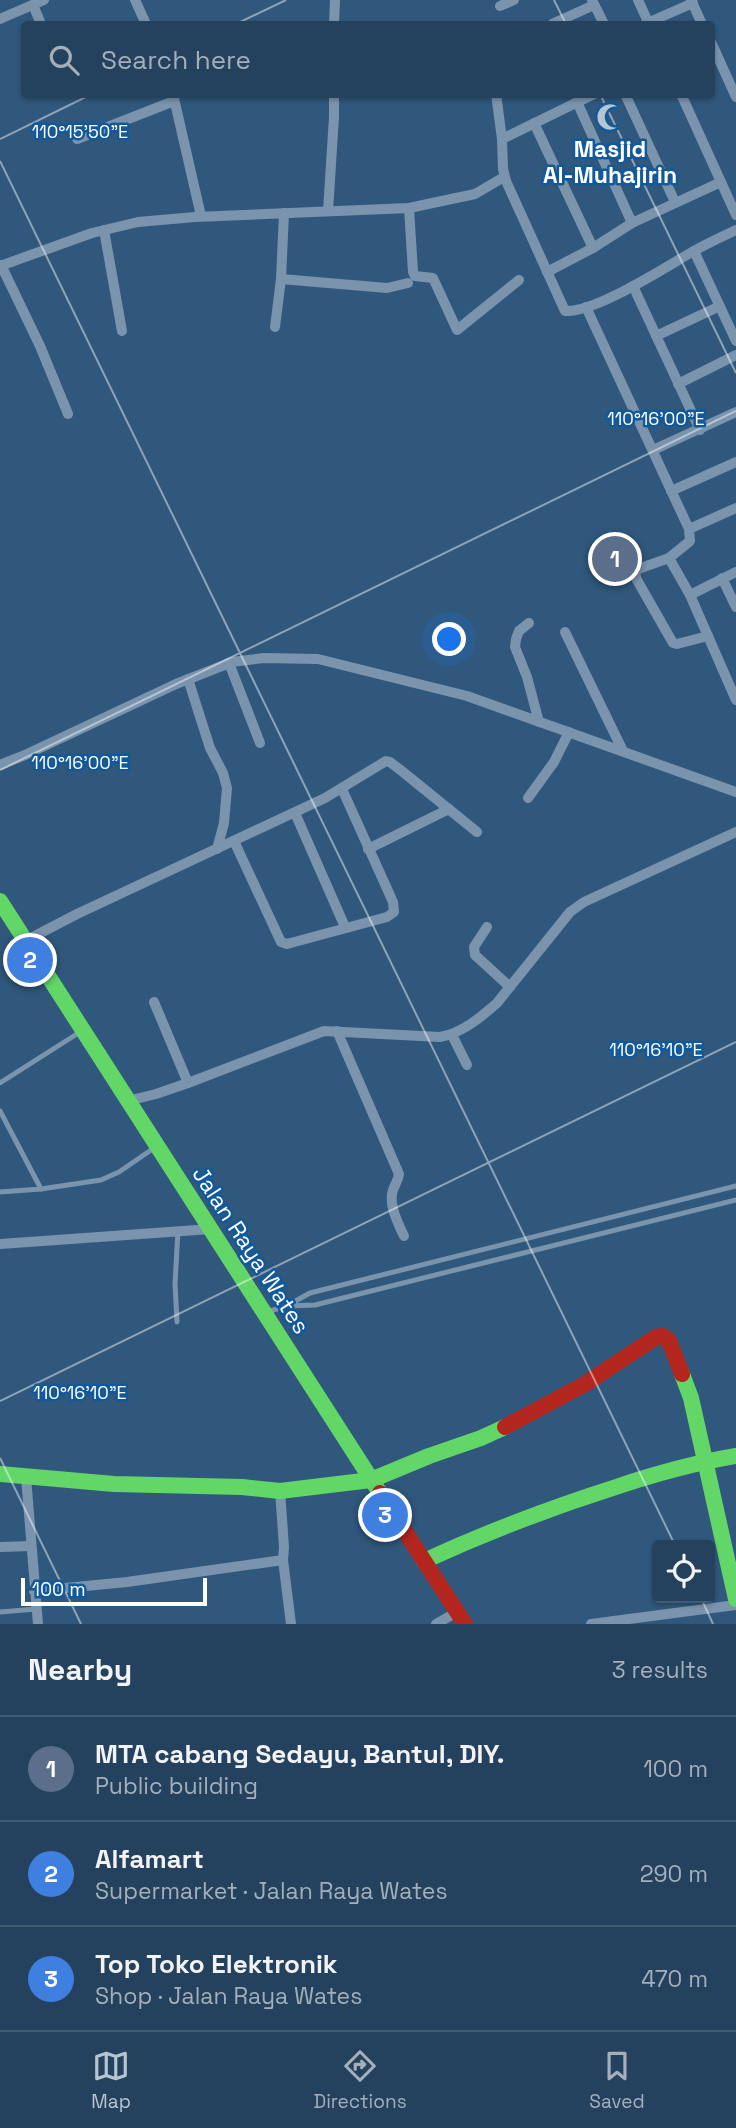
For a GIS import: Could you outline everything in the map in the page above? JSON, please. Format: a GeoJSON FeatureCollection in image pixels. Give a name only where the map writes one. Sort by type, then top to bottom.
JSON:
{"type":"FeatureCollection","features":[{"type":"Feature","properties":{"kind":"main road","name":"Jalan Raya Wates"},"geometry":{"type":"LineString","coordinates":[[0,901],[461,1618]]}},
{"type":"Feature","properties":{"kind":"main road"},"geometry":{"type":"LineString","coordinates":[[0,1474],[114,1484],[242,1487],[280,1491],[371,1480],[509,1425],[585,1384],[656,1337],[663,1336],[669,1341],[691,1398],[736,1599]]}},
{"type":"Feature","properties":{"kind":"main road"},"geometry":{"type":"LineString","coordinates":[[424,1561],[550,1507],[704,1460],[736,1455]]}},
{"type":"Feature","properties":{"kind":"street"},"geometry":{"type":"LineString","coordinates":[[135,0],[145,21]]}},
{"type":"Feature","properties":{"kind":"street"},"geometry":{"type":"LineString","coordinates":[[334,21],[335,0]]}},
{"type":"Feature","properties":{"kind":"street"},"geometry":{"type":"LineString","coordinates":[[500,6],[514,0]]}},
{"type":"Feature","properties":{"kind":"street"},"geometry":{"type":"LineString","coordinates":[[638,0],[647,21]]}},
{"type":"Feature","properties":{"kind":"street"},"geometry":{"type":"LineString","coordinates":[[0,19],[38,2],[41,21]]}},
{"type":"Feature","properties":{"kind":"street"},"geometry":{"type":"LineString","coordinates":[[558,21],[593,2],[602,21]]}},
{"type":"Feature","properties":{"kind":"street"},"geometry":{"type":"LineString","coordinates":[[654,21],[692,2],[701,21]]}},
{"type":"Feature","properties":{"kind":"street"},"geometry":{"type":"LineString","coordinates":[[715,51],[736,97]]}},
{"type":"Feature","properties":{"kind":"street"},"geometry":{"type":"LineString","coordinates":[[77,139],[173,98],[201,216]]}},
{"type":"Feature","properties":{"kind":"street"},"geometry":{"type":"LineString","coordinates":[[328,211],[334,98]]}},
{"type":"Feature","properties":{"kind":"street"},"geometry":{"type":"LineString","coordinates":[[497,98],[504,177],[565,311],[586,307],[633,286],[736,230]]}},
{"type":"Feature","properties":{"kind":"street"},"geometry":{"type":"LineString","coordinates":[[502,139],[586,98]]}},
{"type":"Feature","properties":{"kind":"street"},"geometry":{"type":"LineString","coordinates":[[627,98],[674,202]]}},
{"type":"Feature","properties":{"kind":"street"},"geometry":{"type":"LineString","coordinates":[[683,98],[736,215]]}},
{"type":"Feature","properties":{"kind":"street"},"geometry":{"type":"LineString","coordinates":[[577,102],[632,223]]}},
{"type":"Feature","properties":{"kind":"street"},"geometry":{"type":"LineString","coordinates":[[534,123],[593,248]]}},
{"type":"Feature","properties":{"kind":"street"},"geometry":{"type":"LineString","coordinates":[[68,414],[40,346],[1,265],[104,230],[138,222],[201,216],[409,208],[475,194],[504,177]]}},
{"type":"Feature","properties":{"kind":"street"},"geometry":{"type":"LineString","coordinates":[[547,272],[593,248],[632,223],[722,182]]}},
{"type":"Feature","properties":{"kind":"street"},"geometry":{"type":"LineString","coordinates":[[409,208],[413,272],[415,276],[433,278],[457,330],[519,281]]}},
{"type":"Feature","properties":{"kind":"street"},"geometry":{"type":"LineString","coordinates":[[275,327],[281,279],[284,213]]}},
{"type":"Feature","properties":{"kind":"street"},"geometry":{"type":"LineString","coordinates":[[104,230],[122,331]]}},
{"type":"Feature","properties":{"kind":"street"},"geometry":{"type":"LineString","coordinates":[[694,251],[736,341]]}},
{"type":"Feature","properties":{"kind":"street"},"geometry":{"type":"LineString","coordinates":[[281,279],[387,288],[408,283]]}},
{"type":"Feature","properties":{"kind":"street"},"geometry":{"type":"LineString","coordinates":[[633,286],[700,430]]}},
{"type":"Feature","properties":{"kind":"street"},"geometry":{"type":"LineString","coordinates":[[656,336],[720,306]]}},
{"type":"Feature","properties":{"kind":"street"},"geometry":{"type":"LineString","coordinates":[[586,307],[689,529],[690,541],[669,558],[638,569],[635,574],[637,580],[673,643],[708,636]]}},
{"type":"Feature","properties":{"kind":"street"},"geometry":{"type":"LineString","coordinates":[[678,383],[736,355]]}},
{"type":"Feature","properties":{"kind":"street"},"geometry":{"type":"LineString","coordinates":[[653,450],[736,412]]}},
{"type":"Feature","properties":{"kind":"street"},"geometry":{"type":"LineString","coordinates":[[671,491],[736,462]]}},
{"type":"Feature","properties":{"kind":"street"},"geometry":{"type":"LineString","coordinates":[[689,529],[736,508]]}},
{"type":"Feature","properties":{"kind":"street"},"geometry":{"type":"LineString","coordinates":[[669,558],[690,595],[736,700]]}},
{"type":"Feature","properties":{"kind":"street"},"geometry":{"type":"LineString","coordinates":[[690,595],[736,572]]}},
{"type":"Feature","properties":{"kind":"street"},"geometry":{"type":"LineString","coordinates":[[722,578],[736,607]]}},
{"type":"Feature","properties":{"kind":"street"},"geometry":{"type":"LineString","coordinates":[[529,623],[519,631],[515,647],[527,677],[539,722]]}},
{"type":"Feature","properties":{"kind":"street"},"geometry":{"type":"LineString","coordinates":[[565,632],[623,751]]}},
{"type":"Feature","properties":{"kind":"street"},"geometry":{"type":"LineString","coordinates":[[0,765],[229,663],[264,658],[318,659],[467,696],[736,792]]}},
{"type":"Feature","properties":{"kind":"street"},"geometry":{"type":"LineString","coordinates":[[229,663],[260,743]]}},
{"type":"Feature","properties":{"kind":"street"},"geometry":{"type":"LineString","coordinates":[[188,679],[210,748],[223,773],[227,788],[224,822],[217,849]]}},
{"type":"Feature","properties":{"kind":"street"},"geometry":{"type":"LineString","coordinates":[[528,798],[554,762],[569,732]]}},
{"type":"Feature","properties":{"kind":"street"},"geometry":{"type":"LineString","coordinates":[[25,941],[77,914],[295,813],[342,789],[382,763],[390,762],[477,832]]}},
{"type":"Feature","properties":{"kind":"street"},"geometry":{"type":"LineString","coordinates":[[234,841],[281,942],[291,943],[387,917],[394,912],[393,902],[342,789]]}},
{"type":"Feature","properties":{"kind":"street"},"geometry":{"type":"LineString","coordinates":[[368,849],[449,809]]}},
{"type":"Feature","properties":{"kind":"street"},"geometry":{"type":"LineString","coordinates":[[295,813],[345,927]]}},
{"type":"Feature","properties":{"kind":"street"},"geometry":{"type":"LineString","coordinates":[[127,1101],[188,1083],[324,1031],[440,1038],[452,1035],[497,1003],[570,912],[584,902],[736,832]]}},
{"type":"Feature","properties":{"kind":"street"},"geometry":{"type":"LineString","coordinates":[[487,927],[474,947],[475,955],[510,987]]}},
{"type":"Feature","properties":{"kind":"street"},"geometry":{"type":"LineString","coordinates":[[154,1002],[188,1083]]}},
{"type":"Feature","properties":{"kind":"street"},"geometry":{"type":"LineString","coordinates":[[337,1031],[399,1174],[392,1192],[393,1205],[404,1236]]}},
{"type":"Feature","properties":{"kind":"street"},"geometry":{"type":"LineString","coordinates":[[452,1035],[467,1065]]}},
{"type":"Feature","properties":{"kind":"street"},"geometry":{"type":"LineString","coordinates":[[0,1244],[211,1229]]}},
{"type":"Feature","properties":{"kind":"street"},"geometry":{"type":"LineString","coordinates":[[26,1477],[38,1624]]}},
{"type":"Feature","properties":{"kind":"street"},"geometry":{"type":"LineString","coordinates":[[280,1491],[283,1560],[291,1624]]}},
{"type":"Feature","properties":{"kind":"street"},"geometry":{"type":"LineString","coordinates":[[0,1547],[31,1546]]}},
{"type":"Feature","properties":{"kind":"street"},"geometry":{"type":"LineString","coordinates":[[34,1591],[127,1582],[283,1560]]}},
{"type":"Feature","properties":{"kind":"street"},"geometry":{"type":"LineString","coordinates":[[591,1624],[736,1605]]}},
{"type":"Feature","properties":{"kind":"street"},"geometry":{"type":"LineString","coordinates":[[436,1624],[461,1618]]}},
{"type":"Feature","properties":{"kind":"lane"},"geometry":{"type":"LineString","coordinates":[[0,1083],[82,1031]]}},
{"type":"Feature","properties":{"kind":"lane"},"geometry":{"type":"LineString","coordinates":[[0,1111],[41,1189]]}},
{"type":"Feature","properties":{"kind":"lane"},"geometry":{"type":"LineString","coordinates":[[0,1192],[101,1180],[119,1172],[157,1146]]}},
{"type":"Feature","properties":{"kind":"lane"},"geometry":{"type":"LineString","coordinates":[[265,1313],[287,1306],[310,1293],[736,1186]]}},
{"type":"Feature","properties":{"kind":"lane"},"geometry":{"type":"LineString","coordinates":[[287,1306],[315,1305],[736,1199]]}},
{"type":"Feature","properties":{"kind":"lane"},"geometry":{"type":"LineString","coordinates":[[177,1230],[177,1322]]}},
{"type":"Feature","properties":{"kind":"lane"},"geometry":{"type":"LineString","coordinates":[[0,1612],[36,1609]]}},
{"type":"Feature","properties":{"kind":"traffic: fast"},"geometry":{"type":"LineString","coordinates":[[0,901],[380,1493]]}},
{"type":"Feature","properties":{"kind":"traffic: fast"},"geometry":{"type":"LineString","coordinates":[[682,1374],[691,1398],[736,1599]]}},
{"type":"Feature","properties":{"kind":"traffic: fast"},"geometry":{"type":"LineString","coordinates":[[0,1474],[114,1484],[242,1487],[280,1491],[371,1480],[505,1427]]}},
{"type":"Feature","properties":{"kind":"traffic: fast"},"geometry":{"type":"LineString","coordinates":[[424,1561],[495,1530],[591,1495],[675,1469],[736,1456]]}},
{"type":"Feature","properties":{"kind":"traffic: jam"},"geometry":{"type":"LineString","coordinates":[[505,1427],[585,1384],[656,1337],[663,1336],[669,1341],[682,1374]]}},
{"type":"Feature","properties":{"kind":"traffic: jam"},"geometry":{"type":"LineString","coordinates":[[380,1493],[465,1624]]}},
{"type":"Feature","properties":{"kind":"place","name":"Masjid Al-Muhajirin"},"geometry":{"type":"Point","coordinates":[610,117]}},
{"type":"Feature","properties":{"kind":"place","name":"MTA cabang Sedayu, Bantul, DIY."},"geometry":{"type":"Point","coordinates":[615,559]}},
{"type":"Feature","properties":{"kind":"place","name":"Alfamart"},"geometry":{"type":"Point","coordinates":[30,960]}},
{"type":"Feature","properties":{"kind":"place","name":"Top Toko Elektronik"},"geometry":{"type":"Point","coordinates":[385,1515]}}]}
